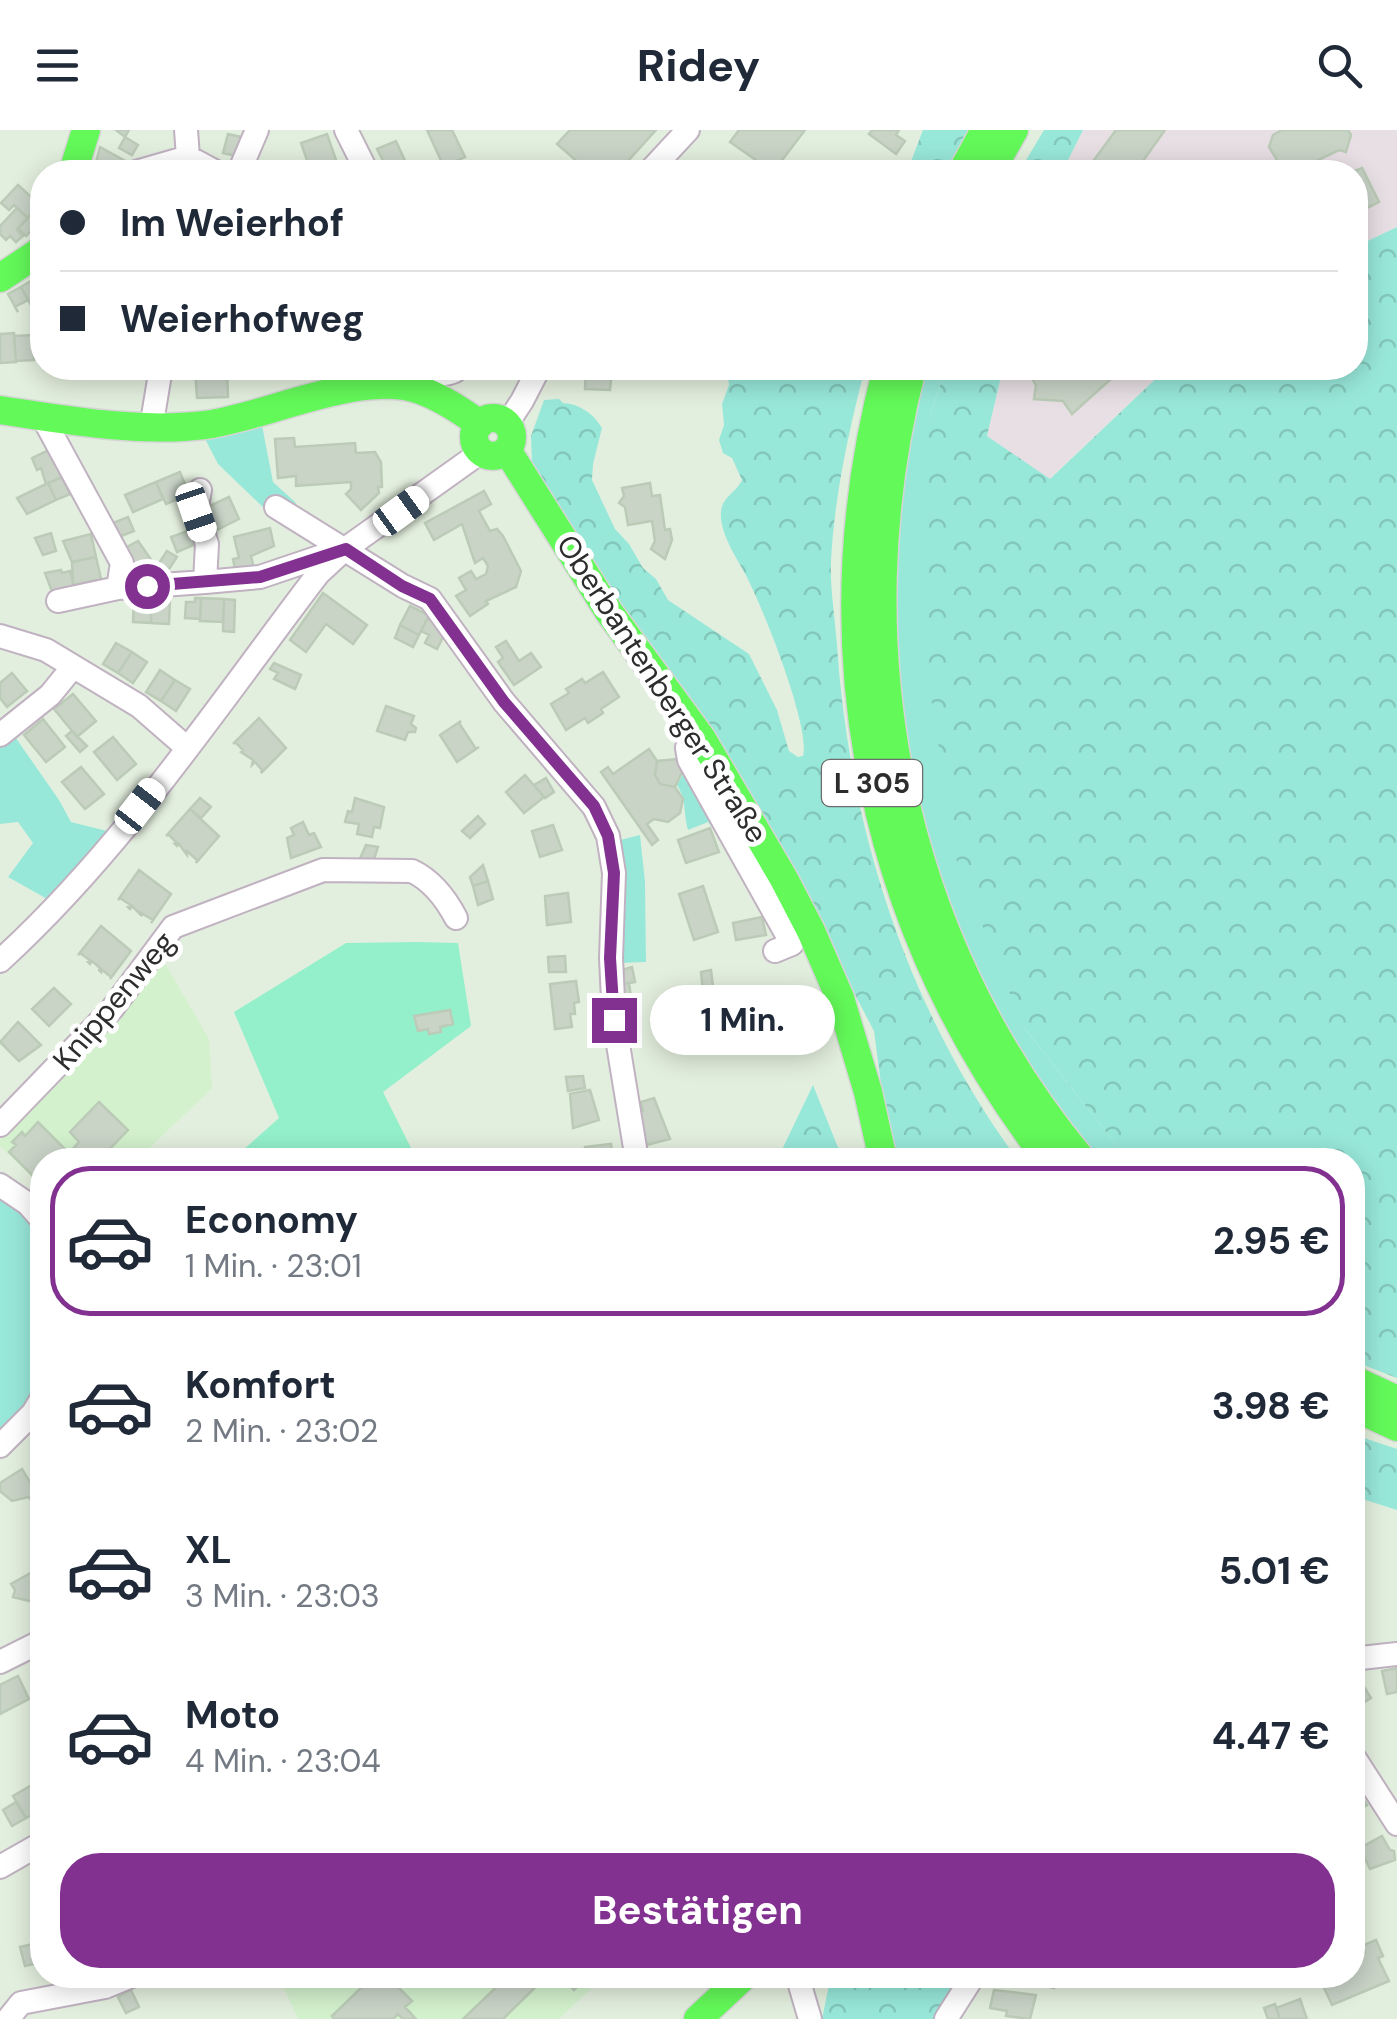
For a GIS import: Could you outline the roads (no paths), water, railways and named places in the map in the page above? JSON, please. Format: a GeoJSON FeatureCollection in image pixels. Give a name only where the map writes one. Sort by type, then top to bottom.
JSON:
{"type":"FeatureCollection","features":[{"type":"Feature","properties":{"kind":"main road"},"geometry":{"type":"LineString","coordinates":[[77,160],[86,130]]}},
{"type":"Feature","properties":{"kind":"main road"},"geometry":{"type":"LineString","coordinates":[[969,160],[985,130]]}},
{"type":"Feature","properties":{"kind":"main road"},"geometry":{"type":"LineString","coordinates":[[997,160],[1014,130]]}},
{"type":"Feature","properties":{"kind":"main road"},"geometry":{"type":"LineString","coordinates":[[0,278],[30,258]]}},
{"type":"Feature","properties":{"kind":"main road","name":"L 305"},"geometry":{"type":"LineString","coordinates":[[884,380],[861,487],[854,582],[857,676],[870,770],[902,893],[946,999],[994,1084],[1039,1148]]}},
{"type":"Feature","properties":{"kind":"main road","name":"L 305"},"geometry":{"type":"LineString","coordinates":[[909,380],[894,447],[882,567],[884,671],[898,775],[933,901],[972,992],[1021,1077],[1073,1148]]}},
{"type":"Feature","properties":{"kind":"main road"},"geometry":{"type":"LineString","coordinates":[[0,410],[152,428],[206,424],[297,404],[347,388],[416,388],[488,432]]}},
{"type":"Feature","properties":{"kind":"main road"},"geometry":{"type":"LineString","coordinates":[[297,404],[376,401],[488,432]]}},
{"type":"Feature","properties":{"kind":"main road","name":"Oberbantenberger Straße"},"geometry":{"type":"LineString","coordinates":[[488,432],[609,612],[702,739],[784,878],[818,948],[851,1036],[879,1148]]}},
{"type":"Feature","properties":{"kind":"main road"},"geometry":{"type":"LineString","coordinates":[[1365,1384],[1397,1400]]}},
{"type":"Feature","properties":{"kind":"main road"},"geometry":{"type":"LineString","coordinates":[[1365,1412],[1397,1426]]}},
{"type":"Feature","properties":{"kind":"main road"},"geometry":{"type":"LineString","coordinates":[[698,2019],[730,1988]]}},
{"type":"Feature","properties":{"kind":"street"},"geometry":{"type":"LineString","coordinates":[[186,130],[188,157]]}},
{"type":"Feature","properties":{"kind":"street"},"geometry":{"type":"LineString","coordinates":[[244,160],[257,130]]}},
{"type":"Feature","properties":{"kind":"street"},"geometry":{"type":"LineString","coordinates":[[346,130],[361,160]]}},
{"type":"Feature","properties":{"kind":"street"},"geometry":{"type":"LineString","coordinates":[[660,160],[688,130]]}},
{"type":"Feature","properties":{"kind":"street"},"geometry":{"type":"LineString","coordinates":[[178,160],[194,160]]}},
{"type":"Feature","properties":{"kind":"street"},"geometry":{"type":"LineString","coordinates":[[152,428],[159,380]]}},
{"type":"Feature","properties":{"kind":"street"},"geometry":{"type":"LineString","coordinates":[[416,388],[421,380]]}},
{"type":"Feature","properties":{"kind":"street"},"geometry":{"type":"LineString","coordinates":[[0,960],[93,864],[318,574],[522,402],[532,380]]}},
{"type":"Feature","properties":{"kind":"street"},"geometry":{"type":"LineString","coordinates":[[42,416],[122,562],[118,588]]}},
{"type":"Feature","properties":{"kind":"street"},"geometry":{"type":"LineString","coordinates":[[200,490],[196,512],[207,544],[205,582]]}},
{"type":"Feature","properties":{"kind":"street"},"geometry":{"type":"LineString","coordinates":[[276,507],[402,586],[430,599],[504,702],[594,806],[608,836],[614,873],[610,958],[614,1020],[635,1148]]}},
{"type":"Feature","properties":{"kind":"street"},"geometry":{"type":"LineString","coordinates":[[58,601],[118,588],[260,577],[346,549]]}},
{"type":"Feature","properties":{"kind":"street"},"geometry":{"type":"LineString","coordinates":[[0,636],[46,650],[139,706],[186,747]]}},
{"type":"Feature","properties":{"kind":"street"},"geometry":{"type":"LineString","coordinates":[[0,736],[50,695],[72,668]]}},
{"type":"Feature","properties":{"kind":"street"},"geometry":{"type":"LineString","coordinates":[[702,739],[687,748],[690,760],[792,944],[775,951]]}},
{"type":"Feature","properties":{"kind":"street","name":"Knippenweg"},"geometry":{"type":"LineString","coordinates":[[0,1125],[112,1009],[173,928],[323,870],[412,871],[447,901],[456,918]]}},
{"type":"Feature","properties":{"kind":"street"},"geometry":{"type":"LineString","coordinates":[[0,1184],[30,1206]]}},
{"type":"Feature","properties":{"kind":"street"},"geometry":{"type":"LineString","coordinates":[[0,1446],[30,1416]]}},
{"type":"Feature","properties":{"kind":"street"},"geometry":{"type":"LineString","coordinates":[[0,1662],[30,1647]]}},
{"type":"Feature","properties":{"kind":"street"},"geometry":{"type":"LineString","coordinates":[[1365,1658],[1397,1654]]}},
{"type":"Feature","properties":{"kind":"street"},"geometry":{"type":"LineString","coordinates":[[1365,1774],[1397,1824]]}},
{"type":"Feature","properties":{"kind":"street"},"geometry":{"type":"LineString","coordinates":[[0,1868],[30,1850]]}},
{"type":"Feature","properties":{"kind":"street"},"geometry":{"type":"LineString","coordinates":[[8,2019],[21,2003],[37,1997],[98,1988]]}},
{"type":"Feature","properties":{"kind":"street"},"geometry":{"type":"LineString","coordinates":[[802,1988],[810,2019]]}},
{"type":"Feature","properties":{"kind":"street"},"geometry":{"type":"LineString","coordinates":[[946,2019],[966,1988]]}}]}
